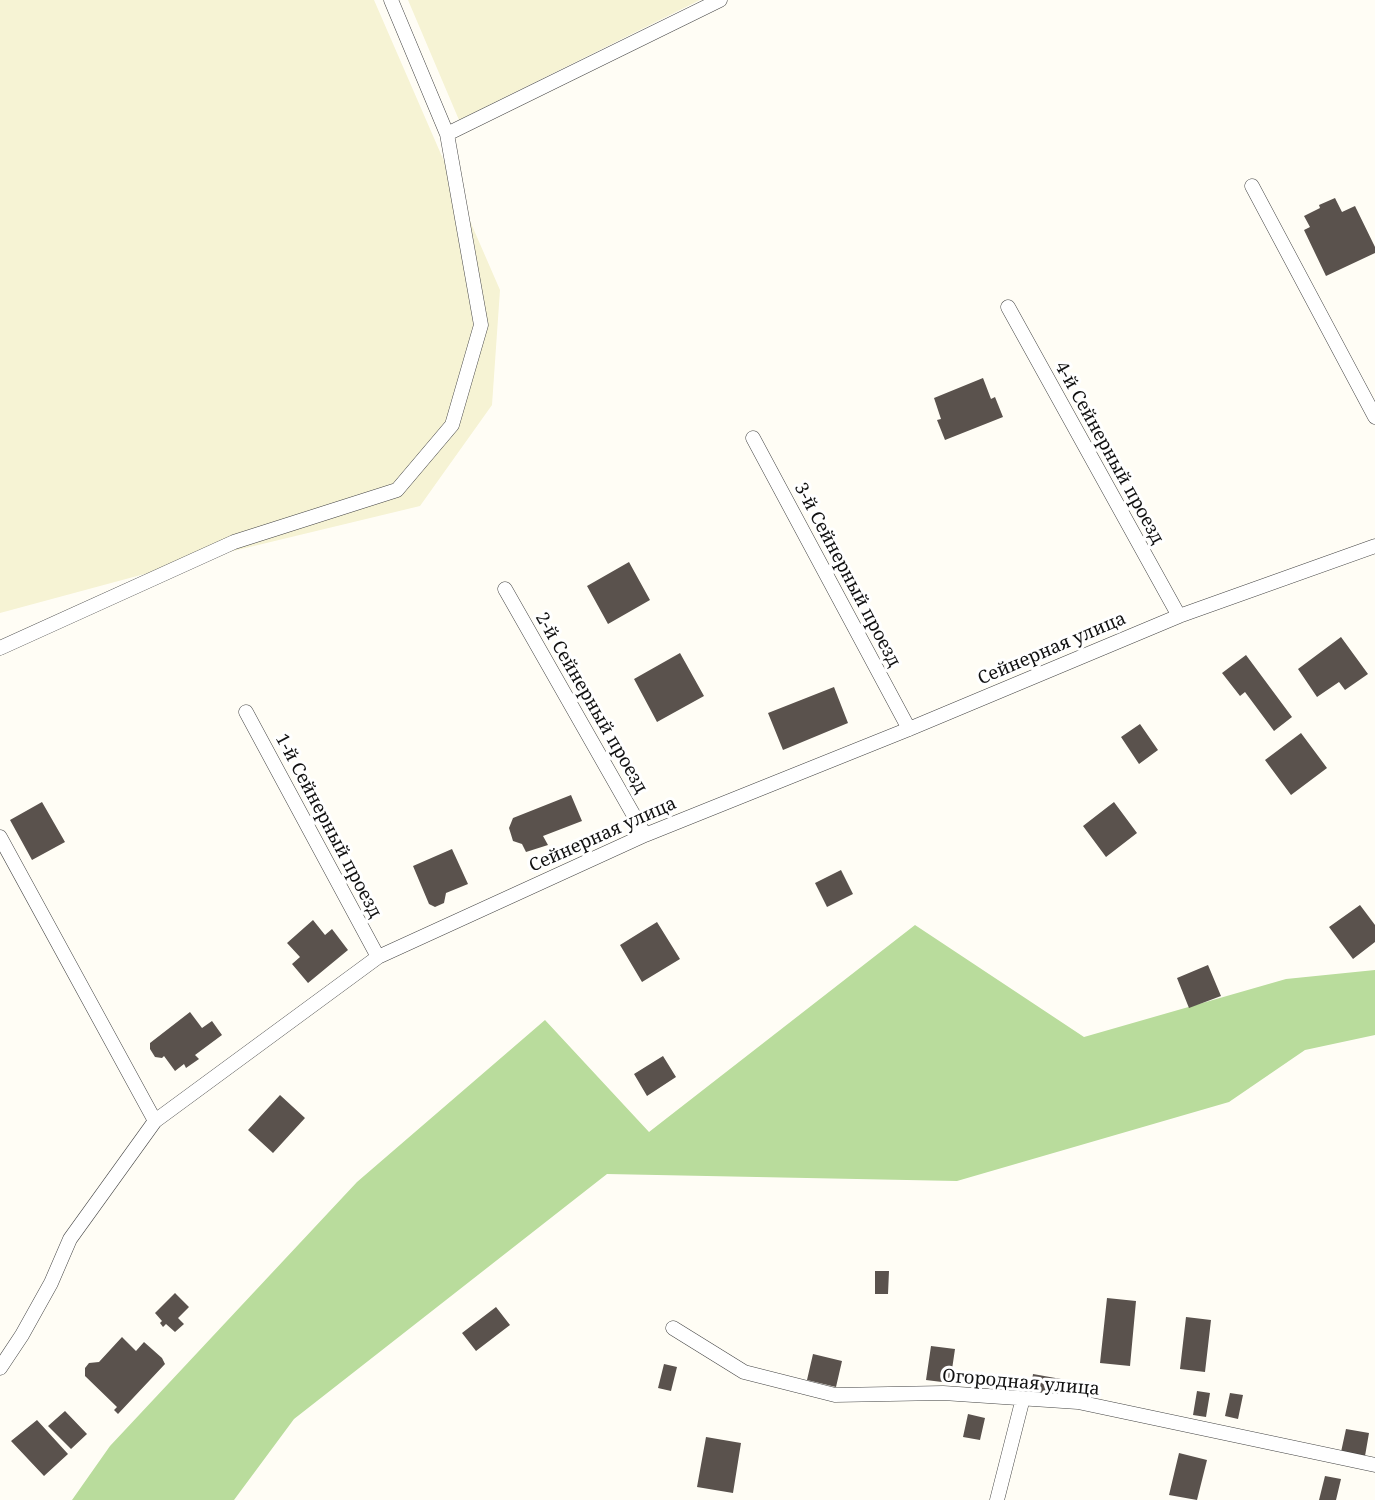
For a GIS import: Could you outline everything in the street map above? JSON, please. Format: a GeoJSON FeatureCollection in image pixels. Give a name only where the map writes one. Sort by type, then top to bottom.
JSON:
{"type":"FeatureCollection","features":[{"type":"Feature","properties":{"kind":"lane"},"geometry":{"type":"LineString","coordinates":[[0,648],[234,542],[397,490],[452,425],[481,325],[447,134],[391,0]]}},
{"type":"Feature","properties":{"kind":"lane"},"geometry":{"type":"LineString","coordinates":[[447,134],[720,0]]}},
{"type":"Feature","properties":{"kind":"lane"},"geometry":{"type":"LineString","coordinates":[[1252,186],[1375,417]]}},
{"type":"Feature","properties":{"kind":"lane","name":"4-й Сейнерный проезд"},"geometry":{"type":"LineString","coordinates":[[1008,307],[1179,616]]}},
{"type":"Feature","properties":{"kind":"lane","name":"3-й Сейнерный проезд"},"geometry":{"type":"LineString","coordinates":[[753,438],[909,729]]}},
{"type":"Feature","properties":{"kind":"lane","name":"Сейнерная улица"},"geometry":{"type":"LineString","coordinates":[[0,1368],[22,1335],[51,1283],[70,1239],[155,1121],[378,957],[645,835],[909,729],[1179,616],[1375,546]]}},
{"type":"Feature","properties":{"kind":"lane","name":"2-й Сейнерный проезд"},"geometry":{"type":"LineString","coordinates":[[505,589],[645,835]]}},
{"type":"Feature","properties":{"kind":"lane","name":"1-й Сейнерный проезд"},"geometry":{"type":"LineString","coordinates":[[246,712],[378,957]]}},
{"type":"Feature","properties":{"kind":"lane"},"geometry":{"type":"LineString","coordinates":[[0,837],[155,1121]]}},
{"type":"Feature","properties":{"kind":"lane","name":"Огородная улица"},"geometry":{"type":"LineString","coordinates":[[673,1328],[744,1372],[835,1395],[943,1393],[1078,1402],[1375,1465]]}},
{"type":"Feature","properties":{"kind":"lane"},"geometry":{"type":"LineString","coordinates":[[997,1500],[1023,1398]]}},
{"type":"Feature","properties":{"kind":"shaded area"},"geometry":{"type":"Polygon","coordinates":[[[0,0],[374,0],[500,290],[492,405],[420,506],[200,559],[0,613],[0,0]]]}},
{"type":"Feature","properties":{"kind":"shaded area"},"geometry":{"type":"Polygon","coordinates":[[[408,0],[700,0],[459,120],[408,0]]]}},
{"type":"Feature","properties":{"kind":"green space"},"geometry":{"type":"Polygon","coordinates":[[[915,925],[1084,1037],[1286,979],[1375,970],[1375,1035],[1305,1050],[1229,1102],[957,1181],[607,1174],[294,1419],[234,1500],[72,1500],[110,1446],[357,1182],[545,1020],[649,1132],[915,925]]]}},
{"type":"Feature","properties":{"kind":"building"},"geometry":{"type":"Polygon","coordinates":[[[1335,198],[1342,212],[1355,206],[1375,247],[1375,253],[1326,276],[1304,230],[1310,227],[1304,216],[1320,208],[1319,205],[1335,198]]]}},
{"type":"Feature","properties":{"kind":"building"},"geometry":{"type":"Polygon","coordinates":[[[983,378],[991,399],[995,397],[1003,417],[945,440],[937,420],[941,419],[934,398],[983,378]]]}},
{"type":"Feature","properties":{"kind":"building"},"geometry":{"type":"Polygon","coordinates":[[[629,562],[650,600],[608,624],[587,586],[629,562]]]}},
{"type":"Feature","properties":{"kind":"building"},"geometry":{"type":"Polygon","coordinates":[[[1341,637],[1368,674],[1345,690],[1339,682],[1317,697],[1298,669],[1341,637]]]}},
{"type":"Feature","properties":{"kind":"building"},"geometry":{"type":"Polygon","coordinates":[[[680,653],[704,696],[657,722],[634,679],[680,653]]]}},
{"type":"Feature","properties":{"kind":"building"},"geometry":{"type":"Polygon","coordinates":[[[1246,655],[1292,717],[1274,731],[1245,692],[1240,696],[1222,673],[1246,655]]]}},
{"type":"Feature","properties":{"kind":"building"},"geometry":{"type":"Polygon","coordinates":[[[834,687],[848,723],[783,750],[768,713],[834,687]]]}},
{"type":"Feature","properties":{"kind":"building"},"geometry":{"type":"Polygon","coordinates":[[[1140,724],[1158,750],[1139,764],[1121,737],[1140,724]]]}},
{"type":"Feature","properties":{"kind":"building"},"geometry":{"type":"Polygon","coordinates":[[[1301,733],[1327,768],[1291,795],[1265,760],[1301,733]]]}},
{"type":"Feature","properties":{"kind":"building"},"geometry":{"type":"Polygon","coordinates":[[[571,795],[582,821],[543,836],[548,845],[526,852],[522,844],[513,841],[509,828],[513,818],[571,795]]]}},
{"type":"Feature","properties":{"kind":"building"},"geometry":{"type":"Polygon","coordinates":[[[42,802],[65,842],[32,860],[10,820],[42,802]]]}},
{"type":"Feature","properties":{"kind":"building"},"geometry":{"type":"Polygon","coordinates":[[[1114,802],[1137,833],[1106,857],[1083,826],[1114,802]]]}},
{"type":"Feature","properties":{"kind":"building"},"geometry":{"type":"Polygon","coordinates":[[[452,849],[468,884],[446,893],[444,903],[435,907],[429,904],[413,866],[452,849]]]}},
{"type":"Feature","properties":{"kind":"building"},"geometry":{"type":"Polygon","coordinates":[[[841,870],[853,894],[827,907],[815,883],[841,870]]]}},
{"type":"Feature","properties":{"kind":"building"},"geometry":{"type":"Polygon","coordinates":[[[1360,905],[1375,925],[1375,942],[1353,959],[1329,927],[1360,905]]]}},
{"type":"Feature","properties":{"kind":"building"},"geometry":{"type":"Polygon","coordinates":[[[313,920],[325,935],[332,929],[348,950],[308,983],[292,964],[300,957],[287,943],[313,920]]]}},
{"type":"Feature","properties":{"kind":"building"},"geometry":{"type":"Polygon","coordinates":[[[657,922],[680,959],[642,982],[620,945],[657,922]]]}},
{"type":"Feature","properties":{"kind":"building"},"geometry":{"type":"Polygon","coordinates":[[[1208,965],[1221,996],[1189,1008],[1177,978],[1208,965]]]}},
{"type":"Feature","properties":{"kind":"building"},"geometry":{"type":"Polygon","coordinates":[[[190,1012],[202,1028],[212,1021],[222,1035],[195,1055],[199,1059],[186,1068],[184,1064],[175,1071],[164,1056],[155,1057],[150,1049],[150,1043],[190,1012]]]}},
{"type":"Feature","properties":{"kind":"building"},"geometry":{"type":"Polygon","coordinates":[[[663,1056],[676,1077],[647,1096],[634,1074],[663,1056]]]}},
{"type":"Feature","properties":{"kind":"building"},"geometry":{"type":"Polygon","coordinates":[[[280,1095],[305,1118],[273,1153],[248,1130],[280,1095]]]}},
{"type":"Feature","properties":{"kind":"building"},"geometry":{"type":"Polygon","coordinates":[[[875,1271],[889,1271],[888,1294],[875,1294],[875,1271]]]}},
{"type":"Feature","properties":{"kind":"building"},"geometry":{"type":"Polygon","coordinates":[[[175,1293],[189,1307],[178,1318],[184,1324],[175,1332],[166,1324],[163,1327],[160,1323],[162,1321],[155,1313],[175,1293]]]}},
{"type":"Feature","properties":{"kind":"building"},"geometry":{"type":"Polygon","coordinates":[[[1107,1298],[1136,1301],[1130,1366],[1100,1363],[1107,1298]]]}},
{"type":"Feature","properties":{"kind":"building"},"geometry":{"type":"Polygon","coordinates":[[[496,1307],[510,1325],[476,1351],[462,1333],[496,1307]]]}},
{"type":"Feature","properties":{"kind":"building"},"geometry":{"type":"Polygon","coordinates":[[[1186,1317],[1211,1320],[1205,1372],[1180,1369],[1186,1317]]]}},
{"type":"Feature","properties":{"kind":"building"},"geometry":{"type":"Polygon","coordinates":[[[122,1337],[136,1351],[144,1342],[162,1358],[165,1364],[118,1414],[114,1410],[117,1407],[85,1376],[85,1368],[89,1363],[99,1362],[122,1337]]]}},
{"type":"Feature","properties":{"kind":"building"},"geometry":{"type":"Polygon","coordinates":[[[931,1346],[955,1349],[950,1383],[926,1380],[931,1346]]]}},
{"type":"Feature","properties":{"kind":"building"},"geometry":{"type":"Polygon","coordinates":[[[813,1354],[842,1361],[836,1387],[807,1380],[813,1354]]]}},
{"type":"Feature","properties":{"kind":"building"},"geometry":{"type":"Polygon","coordinates":[[[664,1364],[677,1367],[671,1391],[658,1388],[664,1364]]]}},
{"type":"Feature","properties":{"kind":"building"},"geometry":{"type":"Polygon","coordinates":[[[1033,1374],[1061,1379],[1058,1398],[1030,1393],[1033,1374]]]}},
{"type":"Feature","properties":{"kind":"building"},"geometry":{"type":"Polygon","coordinates":[[[1197,1391],[1210,1393],[1206,1417],[1193,1415],[1197,1391]]]}},
{"type":"Feature","properties":{"kind":"building"},"geometry":{"type":"Polygon","coordinates":[[[1230,1393],[1243,1395],[1238,1419],[1225,1416],[1230,1393]]]}},
{"type":"Feature","properties":{"kind":"building"},"geometry":{"type":"Polygon","coordinates":[[[65,1411],[87,1434],[71,1449],[48,1426],[65,1411]]]}},
{"type":"Feature","properties":{"kind":"building"},"geometry":{"type":"Polygon","coordinates":[[[968,1414],[985,1418],[980,1440],[963,1437],[968,1414]]]}},
{"type":"Feature","properties":{"kind":"building"},"geometry":{"type":"Polygon","coordinates":[[[37,1420],[68,1454],[44,1476],[11,1441],[37,1420]]]}},
{"type":"Feature","properties":{"kind":"building"},"geometry":{"type":"Polygon","coordinates":[[[1346,1429],[1369,1433],[1365,1456],[1341,1452],[1346,1429]]]}},
{"type":"Feature","properties":{"kind":"building"},"geometry":{"type":"Polygon","coordinates":[[[706,1437],[741,1443],[733,1493],[697,1487],[706,1437]]]}},
{"type":"Feature","properties":{"kind":"building"},"geometry":{"type":"Polygon","coordinates":[[[1179,1453],[1207,1460],[1197,1500],[1169,1495],[1179,1453]]]}},
{"type":"Feature","properties":{"kind":"building"},"geometry":{"type":"Polygon","coordinates":[[[1325,1476],[1341,1479],[1336,1500],[1319,1500],[1325,1476]]]}}]}
